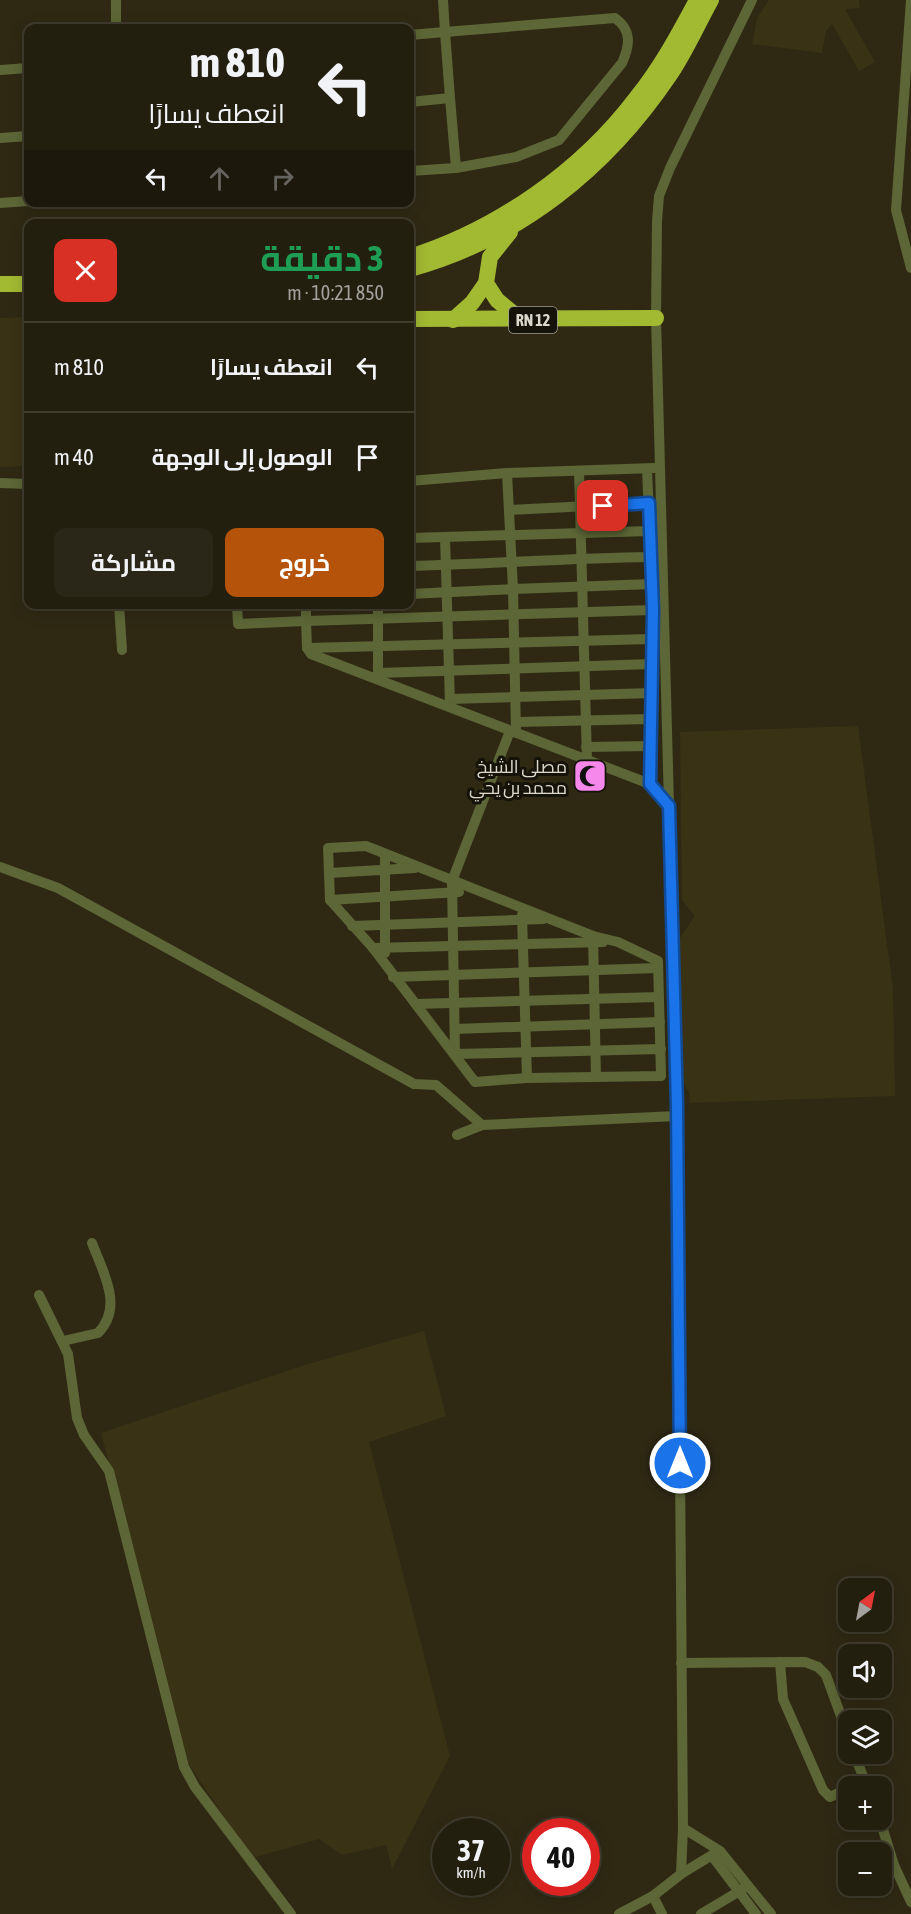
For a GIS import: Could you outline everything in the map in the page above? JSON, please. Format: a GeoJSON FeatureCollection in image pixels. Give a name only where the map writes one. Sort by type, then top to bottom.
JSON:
{"type":"FeatureCollection","features":[{"type":"Feature","properties":{"kind":"highway"},"geometry":{"type":"LineString","coordinates":[[414,256],[461,238],[511,210],[551,182],[584,153],[637,98],[674,43],[697,0]]}},
{"type":"Feature","properties":{"kind":"highway"},"geometry":{"type":"LineString","coordinates":[[414,267],[493,237],[563,193],[614,146],[670,74],[711,0]]}},
{"type":"Feature","properties":{"kind":"highway"},"geometry":{"type":"LineString","coordinates":[[453,320],[472,303],[486,283],[490,258],[508,237],[512,227]]}},
{"type":"Feature","properties":{"kind":"highway"},"geometry":{"type":"LineString","coordinates":[[486,283],[497,300],[520,320]]}},
{"type":"Feature","properties":{"kind":"highway"},"geometry":{"type":"LineString","coordinates":[[0,284],[24,284]]}},
{"type":"Feature","properties":{"kind":"highway"},"geometry":{"type":"LineString","coordinates":[[0,294],[24,293]]}},
{"type":"Feature","properties":{"kind":"highway","name":"RN 12"},"geometry":{"type":"LineString","coordinates":[[414,320],[656,318]]}},
{"type":"Feature","properties":{"kind":"street"},"geometry":{"type":"LineString","coordinates":[[116,0],[116,24]]}},
{"type":"Feature","properties":{"kind":"street"},"geometry":{"type":"LineString","coordinates":[[443,0],[456,168]]}},
{"type":"Feature","properties":{"kind":"street"},"geometry":{"type":"LineString","coordinates":[[681,1874],[683,1828],[677,1116],[656,318],[659,196],[670,168],[752,0]]}},
{"type":"Feature","properties":{"kind":"street"},"geometry":{"type":"LineString","coordinates":[[911,0],[896,210],[911,268]]}},
{"type":"Feature","properties":{"kind":"street"},"geometry":{"type":"LineString","coordinates":[[414,34],[615,18],[625,25],[628,34],[628,49],[622,63],[559,140],[516,157],[456,168],[414,171]]}},
{"type":"Feature","properties":{"kind":"street"},"geometry":{"type":"LineString","coordinates":[[0,70],[24,68]]}},
{"type":"Feature","properties":{"kind":"street"},"geometry":{"type":"LineString","coordinates":[[414,102],[450,98]]}},
{"type":"Feature","properties":{"kind":"street"},"geometry":{"type":"LineString","coordinates":[[0,138],[24,136]]}},
{"type":"Feature","properties":{"kind":"street"},"geometry":{"type":"LineString","coordinates":[[0,203],[24,201]]}},
{"type":"Feature","properties":{"kind":"street"},"geometry":{"type":"LineString","coordinates":[[414,481],[507,473],[660,468]]}},
{"type":"Feature","properties":{"kind":"street"},"geometry":{"type":"LineString","coordinates":[[647,469],[653,610],[650,784]]}},
{"type":"Feature","properties":{"kind":"street"},"geometry":{"type":"LineString","coordinates":[[579,471],[587,760]]}},
{"type":"Feature","properties":{"kind":"street"},"geometry":{"type":"LineString","coordinates":[[455,1054],[452,886],[514,729],[516,697],[514,615],[507,473]]}},
{"type":"Feature","properties":{"kind":"street"},"geometry":{"type":"LineString","coordinates":[[0,483],[24,484]]}},
{"type":"Feature","properties":{"kind":"street"},"geometry":{"type":"LineString","coordinates":[[509,510],[649,503]]}},
{"type":"Feature","properties":{"kind":"street"},"geometry":{"type":"LineString","coordinates":[[414,538],[650,531]]}},
{"type":"Feature","properties":{"kind":"street"},"geometry":{"type":"LineString","coordinates":[[445,537],[450,703]]}},
{"type":"Feature","properties":{"kind":"street"},"geometry":{"type":"LineString","coordinates":[[414,566],[581,558],[650,558]]}},
{"type":"Feature","properties":{"kind":"street"},"geometry":{"type":"LineString","coordinates":[[414,594],[652,584]]}},
{"type":"Feature","properties":{"kind":"street"},"geometry":{"type":"LineString","coordinates":[[119,609],[123,650]]}},
{"type":"Feature","properties":{"kind":"street"},"geometry":{"type":"LineString","coordinates":[[237,609],[238,624],[653,610]]}},
{"type":"Feature","properties":{"kind":"street"},"geometry":{"type":"LineString","coordinates":[[306,609],[307,648],[310,654],[450,703],[650,784],[669,806]]}},
{"type":"Feature","properties":{"kind":"street"},"geometry":{"type":"LineString","coordinates":[[378,609],[378,677]]}},
{"type":"Feature","properties":{"kind":"street"},"geometry":{"type":"LineString","coordinates":[[307,648],[652,639]]}},
{"type":"Feature","properties":{"kind":"street"},"geometry":{"type":"LineString","coordinates":[[378,677],[448,670],[652,664]]}},
{"type":"Feature","properties":{"kind":"street"},"geometry":{"type":"LineString","coordinates":[[450,703],[516,697],[652,693]]}},
{"type":"Feature","properties":{"kind":"street"},"geometry":{"type":"LineString","coordinates":[[514,729],[586,721],[651,719]]}},
{"type":"Feature","properties":{"kind":"street"},"geometry":{"type":"LineString","coordinates":[[586,747],[651,746]]}},
{"type":"Feature","properties":{"kind":"street"},"geometry":{"type":"LineString","coordinates":[[373,948],[523,944],[593,939],[618,942],[658,961],[661,1076],[527,1077],[475,1082],[385,967],[373,948],[330,900],[328,848],[366,846],[418,867],[452,886],[477,891],[522,914],[549,919],[593,939]]}},
{"type":"Feature","properties":{"kind":"street"},"geometry":{"type":"LineString","coordinates":[[385,854],[385,967]]}},
{"type":"Feature","properties":{"kind":"street"},"geometry":{"type":"LineString","coordinates":[[0,867],[58,888],[414,1084],[436,1085],[482,1125]]}},
{"type":"Feature","properties":{"kind":"street"},"geometry":{"type":"LineString","coordinates":[[329,873],[418,867]]}},
{"type":"Feature","properties":{"kind":"street"},"geometry":{"type":"LineString","coordinates":[[330,900],[385,897],[452,886]]}},
{"type":"Feature","properties":{"kind":"street"},"geometry":{"type":"LineString","coordinates":[[352,926],[453,922],[522,914]]}},
{"type":"Feature","properties":{"kind":"street"},"geometry":{"type":"LineString","coordinates":[[522,914],[527,1077]]}},
{"type":"Feature","properties":{"kind":"street"},"geometry":{"type":"LineString","coordinates":[[593,939],[596,1077]]}},
{"type":"Feature","properties":{"kind":"street"},"geometry":{"type":"LineString","coordinates":[[393,977],[658,968]]}},
{"type":"Feature","properties":{"kind":"street"},"geometry":{"type":"LineString","coordinates":[[416,1004],[659,997]]}},
{"type":"Feature","properties":{"kind":"street"},"geometry":{"type":"LineString","coordinates":[[455,1029],[660,1022]]}},
{"type":"Feature","properties":{"kind":"street"},"geometry":{"type":"LineString","coordinates":[[455,1054],[661,1049]]}},
{"type":"Feature","properties":{"kind":"street"},"geometry":{"type":"LineString","coordinates":[[458,1135],[482,1125],[677,1116]]}},
{"type":"Feature","properties":{"kind":"street"},"geometry":{"type":"LineString","coordinates":[[63,1341],[98,1333],[109,1317],[111,1302],[109,1286],[92,1243]]}},
{"type":"Feature","properties":{"kind":"street"},"geometry":{"type":"LineString","coordinates":[[39,1294],[68,1354],[77,1418],[84,1435],[110,1472],[114,1485],[184,1767],[195,1787],[291,1914]]}},
{"type":"Feature","properties":{"kind":"street"},"geometry":{"type":"LineString","coordinates":[[780,1662],[783,1699],[823,1790],[830,1797],[838,1793]]}},
{"type":"Feature","properties":{"kind":"street"},"geometry":{"type":"LineString","coordinates":[[681,1663],[805,1662],[819,1667],[826,1675],[839,1710]]}},
{"type":"Feature","properties":{"kind":"street"},"geometry":{"type":"LineString","coordinates":[[683,1828],[716,1853],[744,1888],[771,1914]]}},
{"type":"Feature","properties":{"kind":"street"},"geometry":{"type":"LineString","coordinates":[[883,1830],[894,1865],[911,1902]]}},
{"type":"Feature","properties":{"kind":"street"},"geometry":{"type":"LineString","coordinates":[[619,1914],[653,1896],[681,1874],[716,1853]]}},
{"type":"Feature","properties":{"kind":"street"},"geometry":{"type":"LineString","coordinates":[[701,1914],[744,1888]]}},
{"type":"Feature","properties":{"kind":"street"},"geometry":{"type":"LineString","coordinates":[[744,1888],[756,1914]]}},
{"type":"Feature","properties":{"kind":"street"},"geometry":{"type":"LineString","coordinates":[[653,1896],[662,1914]]}},
{"type":"Feature","properties":{"kind":"shaded area"},"geometry":{"type":"Polygon","coordinates":[[[769,0],[859,0],[860,8],[845,9],[875,62],[859,71],[832,24],[826,31],[822,53],[752,44],[757,18],[769,0]]]}},
{"type":"Feature","properties":{"kind":"shaded area"},"geometry":{"type":"Polygon","coordinates":[[[24,317],[24,466],[0,467],[0,318],[24,317]]]}},
{"type":"Feature","properties":{"kind":"shaded area"},"geometry":{"type":"Polygon","coordinates":[[[858,726],[893,989],[895,1096],[690,1103],[689,1093],[681,1079],[680,938],[695,916],[682,900],[680,732],[858,726]]]}},
{"type":"Feature","properties":{"kind":"shaded area"},"geometry":{"type":"Polygon","coordinates":[[[424,1331],[446,1416],[369,1442],[450,1756],[392,1869],[386,1845],[342,1855],[319,1839],[252,1858],[188,1763],[101,1433],[305,1365],[424,1331]]]}},
{"type":"Feature","properties":{"kind":"place","name":"مصلى الشيخ محمد بن يحي"},"geometry":{"type":"Point","coordinates":[590,776]}},
{"type":"Feature","properties":{"kind":"route"},"geometry":{"type":"LineString","coordinates":[[603,506],[649,503],[653,610],[650,784],[669,806],[677,1105],[680,1463]]}}]}
